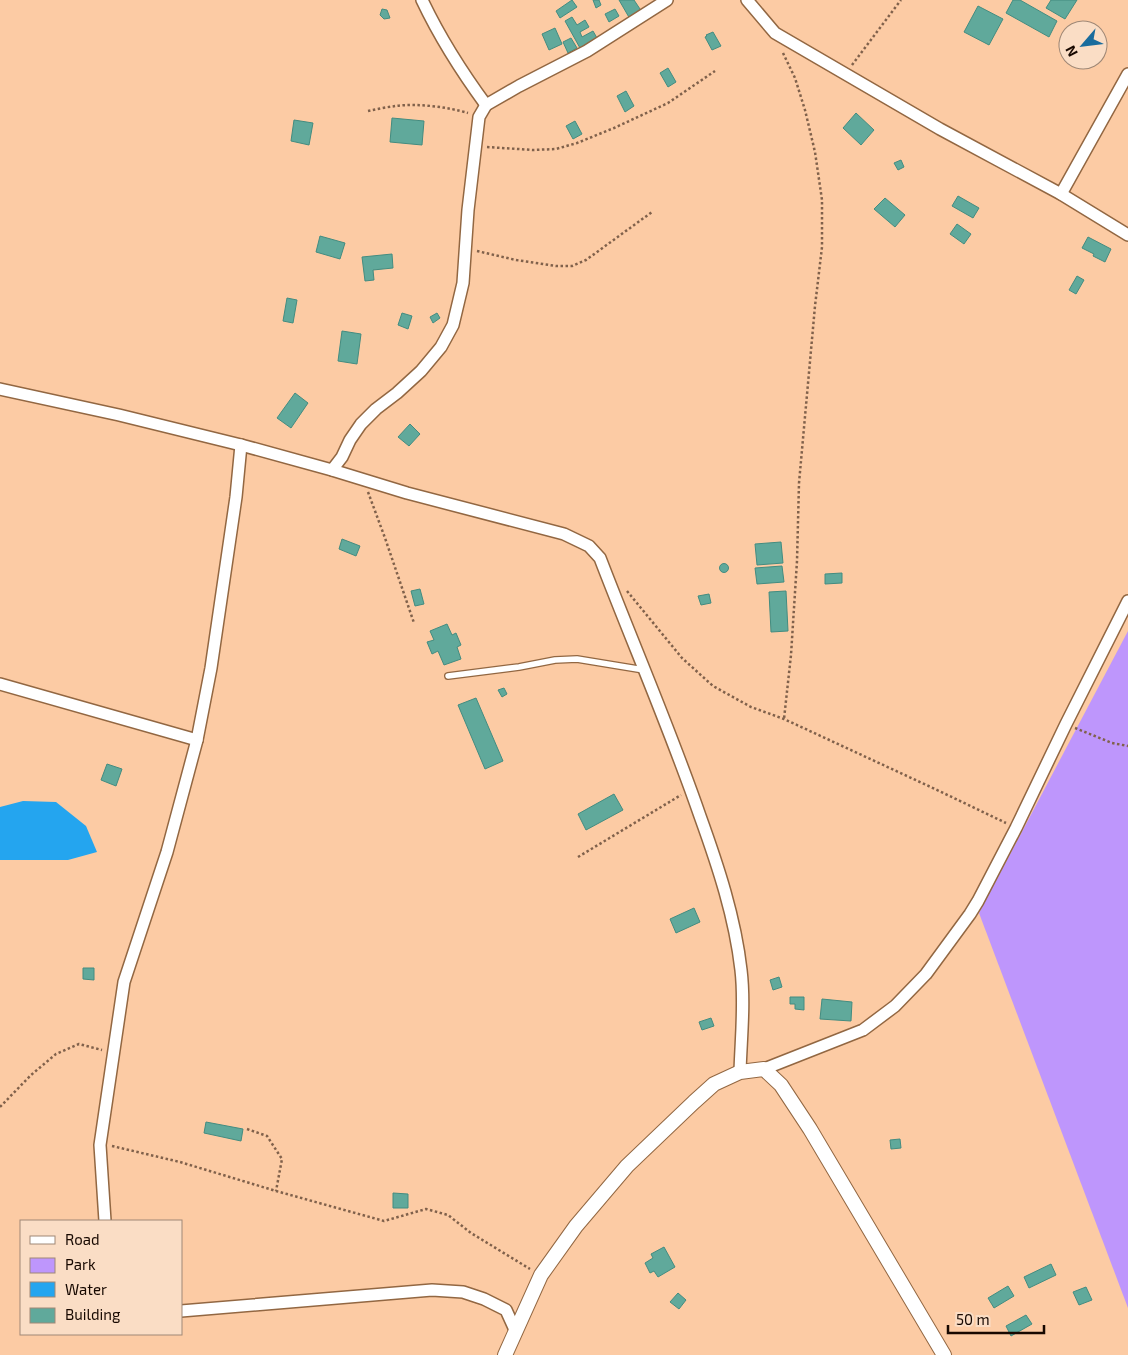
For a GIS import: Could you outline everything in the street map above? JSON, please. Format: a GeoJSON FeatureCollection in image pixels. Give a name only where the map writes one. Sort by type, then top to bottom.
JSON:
{"type":"FeatureCollection","features":[{"type":"Feature","properties":{"kind":"street"},"geometry":{"type":"LineString","coordinates":[[422,0],[449,52],[486,105]]}},
{"type":"Feature","properties":{"kind":"street"},"geometry":{"type":"LineString","coordinates":[[332,470],[342,458],[350,440],[361,424],[421,371],[441,347],[453,325],[463,283],[468,210],[479,117],[486,105],[587,52],[667,0]]}},
{"type":"Feature","properties":{"kind":"street"},"geometry":{"type":"LineString","coordinates":[[747,0],[775,33],[940,129],[1062,194],[1128,234]]}},
{"type":"Feature","properties":{"kind":"street"},"geometry":{"type":"LineString","coordinates":[[1062,194],[1128,74]]}},
{"type":"Feature","properties":{"kind":"street"},"geometry":{"type":"LineString","coordinates":[[0,390],[119,415],[242,445],[407,493],[564,534],[589,546],[600,558],[691,789],[730,908],[741,970],[740,1072]]}},
{"type":"Feature","properties":{"kind":"street"},"geometry":{"type":"LineString","coordinates":[[105,1220],[100,1145],[124,982],[167,852],[197,740],[211,668],[242,445]]}},
{"type":"Feature","properties":{"kind":"street"},"geometry":{"type":"LineString","coordinates":[[505,1355],[541,1275],[576,1226],[627,1166],[694,1102],[714,1084],[740,1072],[764,1069],[863,1030],[895,1006],[926,974],[970,914],[1016,828],[1128,601]]}},
{"type":"Feature","properties":{"kind":"street"},"geometry":{"type":"LineString","coordinates":[[0,684],[197,740]]}},
{"type":"Feature","properties":{"kind":"street"},"geometry":{"type":"LineString","coordinates":[[764,1069],[782,1085],[944,1355]]}},
{"type":"Feature","properties":{"kind":"street"},"geometry":{"type":"LineString","coordinates":[[182,1311],[432,1290],[463,1292],[484,1299],[506,1310],[516,1332]]}},
{"type":"Feature","properties":{"kind":"lane"},"geometry":{"type":"LineString","coordinates":[[448,676],[519,667],[555,660],[577,659],[644,670]]}},
{"type":"Feature","properties":{"kind":"path"},"geometry":{"type":"LineString","coordinates":[[845,74],[901,0]]}},
{"type":"Feature","properties":{"kind":"path"},"geometry":{"type":"LineString","coordinates":[[775,33],[795,78],[806,110],[815,152],[822,200],[822,247],[815,306],[800,484],[791,655],[784,719]]}},
{"type":"Feature","properties":{"kind":"path"},"geometry":{"type":"LineString","coordinates":[[475,147],[556,149],[577,143],[668,103],[716,71]]}},
{"type":"Feature","properties":{"kind":"path"},"geometry":{"type":"LineString","coordinates":[[368,111],[397,106],[423,106],[448,108],[479,117]]}},
{"type":"Feature","properties":{"kind":"path"},"geometry":{"type":"LineString","coordinates":[[466,249],[556,266],[572,266],[586,260],[652,212]]}},
{"type":"Feature","properties":{"kind":"path"},"geometry":{"type":"LineString","coordinates":[[363,479],[414,623]]}},
{"type":"Feature","properties":{"kind":"path"},"geometry":{"type":"LineString","coordinates":[[623,587],[682,658],[713,686],[751,707],[784,719],[1016,828]]}},
{"type":"Feature","properties":{"kind":"path"},"geometry":{"type":"LineString","coordinates":[[1066,724],[1112,743],[1128,746]]}},
{"type":"Feature","properties":{"kind":"path"},"geometry":{"type":"LineString","coordinates":[[578,857],[691,789]]}},
{"type":"Feature","properties":{"kind":"path"},"geometry":{"type":"LineString","coordinates":[[0,1107],[31,1075],[56,1054],[79,1044],[114,1053]]}},
{"type":"Feature","properties":{"kind":"path"},"geometry":{"type":"LineString","coordinates":[[247,1129],[267,1136],[282,1159],[276,1191]]}},
{"type":"Feature","properties":{"kind":"path"},"geometry":{"type":"LineString","coordinates":[[108,1145],[180,1162],[384,1221],[426,1210],[448,1216],[471,1233],[541,1275]]}},
{"type":"Feature","properties":{"kind":"green space"},"geometry":{"type":"Polygon","coordinates":[[[1128,631],[1128,1308],[979,913],[1128,631]]]}},
{"type":"Feature","properties":{"kind":"water"},"geometry":{"type":"Polygon","coordinates":[[[23,801],[56,802],[86,826],[97,852],[68,860],[0,860],[0,807],[23,801]]]}},
{"type":"Feature","properties":{"kind":"building"},"geometry":{"type":"Polygon","coordinates":[[[572,0],[577,7],[560,18],[556,11],[572,0]]]}},
{"type":"Feature","properties":{"kind":"building"},"geometry":{"type":"Polygon","coordinates":[[[593,0],[599,0],[601,5],[596,8],[593,0]]]}},
{"type":"Feature","properties":{"kind":"building"},"geometry":{"type":"Polygon","coordinates":[[[619,0],[634,0],[642,12],[630,19],[619,0]]]}},
{"type":"Feature","properties":{"kind":"building"},"geometry":{"type":"Polygon","coordinates":[[[1013,0],[1020,0],[1057,21],[1049,37],[1006,13],[1013,0]]]}},
{"type":"Feature","properties":{"kind":"building"},"geometry":{"type":"Polygon","coordinates":[[[1051,0],[1077,0],[1065,19],[1046,8],[1051,0]]]}},
{"type":"Feature","properties":{"kind":"building"},"geometry":{"type":"Polygon","coordinates":[[[978,6],[1003,19],[989,45],[964,32],[978,6]]]}},
{"type":"Feature","properties":{"kind":"building"},"geometry":{"type":"Polygon","coordinates":[[[382,9],[387,10],[390,18],[384,19],[380,15],[382,9]]]}},
{"type":"Feature","properties":{"kind":"building"},"geometry":{"type":"Polygon","coordinates":[[[615,9],[619,16],[609,22],[605,14],[615,9]]]}},
{"type":"Feature","properties":{"kind":"building"},"geometry":{"type":"Polygon","coordinates":[[[572,17],[577,25],[585,20],[589,27],[580,32],[582,37],[593,31],[597,38],[580,48],[565,21],[572,17]]]}},
{"type":"Feature","properties":{"kind":"building"},"geometry":{"type":"Polygon","coordinates":[[[555,28],[562,44],[549,50],[542,34],[555,28]]]}},
{"type":"Feature","properties":{"kind":"building"},"geometry":{"type":"Polygon","coordinates":[[[713,32],[721,46],[712,50],[705,37],[713,32]]]}},
{"type":"Feature","properties":{"kind":"building"},"geometry":{"type":"Polygon","coordinates":[[[571,38],[577,48],[568,53],[563,42],[571,38]]]}},
{"type":"Feature","properties":{"kind":"building"},"geometry":{"type":"Polygon","coordinates":[[[668,68],[676,82],[668,87],[660,73],[668,68]]]}},
{"type":"Feature","properties":{"kind":"building"},"geometry":{"type":"Polygon","coordinates":[[[626,91],[634,106],[625,112],[617,96],[626,91]]]}},
{"type":"Feature","properties":{"kind":"building"},"geometry":{"type":"Polygon","coordinates":[[[856,113],[874,130],[861,145],[843,128],[856,113]]]}},
{"type":"Feature","properties":{"kind":"building"},"geometry":{"type":"Polygon","coordinates":[[[392,118],[424,121],[422,145],[390,142],[392,118]]]}},
{"type":"Feature","properties":{"kind":"building"},"geometry":{"type":"Polygon","coordinates":[[[294,120],[313,123],[309,145],[291,141],[294,120]]]}},
{"type":"Feature","properties":{"kind":"building"},"geometry":{"type":"Polygon","coordinates":[[[575,121],[582,134],[573,139],[566,126],[575,121]]]}},
{"type":"Feature","properties":{"kind":"building"},"geometry":{"type":"Polygon","coordinates":[[[901,160],[904,167],[898,170],[894,163],[901,160]]]}},
{"type":"Feature","properties":{"kind":"building"},"geometry":{"type":"Polygon","coordinates":[[[958,196],[979,208],[973,218],[952,206],[958,196]]]}},
{"type":"Feature","properties":{"kind":"building"},"geometry":{"type":"Polygon","coordinates":[[[885,198],[905,215],[895,227],[874,209],[885,198]]]}},
{"type":"Feature","properties":{"kind":"building"},"geometry":{"type":"Polygon","coordinates":[[[957,224],[971,234],[964,244],[950,234],[957,224]]]}},
{"type":"Feature","properties":{"kind":"building"},"geometry":{"type":"Polygon","coordinates":[[[320,236],[345,243],[340,259],[316,252],[320,236]]]}},
{"type":"Feature","properties":{"kind":"building"},"geometry":{"type":"Polygon","coordinates":[[[1088,237],[1111,249],[1105,262],[1082,248],[1088,237]]]}},
{"type":"Feature","properties":{"kind":"building"},"geometry":{"type":"Polygon","coordinates":[[[392,254],[393,268],[373,270],[374,280],[365,281],[362,257],[392,254]]]}},
{"type":"Feature","properties":{"kind":"building"},"geometry":{"type":"Polygon","coordinates":[[[1077,276],[1084,280],[1076,294],[1069,290],[1077,276]]]}},
{"type":"Feature","properties":{"kind":"building"},"geometry":{"type":"Polygon","coordinates":[[[287,298],[297,300],[293,323],[283,321],[287,298]]]}},
{"type":"Feature","properties":{"kind":"building"},"geometry":{"type":"Polygon","coordinates":[[[402,313],[412,316],[408,329],[398,325],[402,313]]]}},
{"type":"Feature","properties":{"kind":"building"},"geometry":{"type":"Polygon","coordinates":[[[437,313],[440,318],[433,323],[430,317],[437,313]]]}},
{"type":"Feature","properties":{"kind":"building"},"geometry":{"type":"Polygon","coordinates":[[[342,331],[361,334],[357,364],[338,361],[342,331]]]}},
{"type":"Feature","properties":{"kind":"building"},"geometry":{"type":"Polygon","coordinates":[[[295,393],[308,403],[291,428],[277,418],[295,393]]]}},
{"type":"Feature","properties":{"kind":"building"},"geometry":{"type":"Polygon","coordinates":[[[410,424],[420,434],[409,446],[398,437],[410,424]]]}},
{"type":"Feature","properties":{"kind":"building"},"geometry":{"type":"Polygon","coordinates":[[[342,539],[360,546],[356,556],[339,549],[342,539]]]}},
{"type":"Feature","properties":{"kind":"building"},"geometry":{"type":"Polygon","coordinates":[[[781,542],[783,563],[757,565],[755,544],[781,542]]]}},
{"type":"Feature","properties":{"kind":"building"},"geometry":{"type":"Polygon","coordinates":[[[724,564],[728,568],[724,572],[720,568],[724,564]]]}},
{"type":"Feature","properties":{"kind":"building"},"geometry":{"type":"Polygon","coordinates":[[[782,566],[784,582],[757,584],[755,568],[782,566]]]}},
{"type":"Feature","properties":{"kind":"building"},"geometry":{"type":"Polygon","coordinates":[[[842,573],[842,583],[825,584],[825,574],[842,573]]]}},
{"type":"Feature","properties":{"kind":"building"},"geometry":{"type":"Polygon","coordinates":[[[420,589],[424,604],[415,606],[411,591],[420,589]]]}},
{"type":"Feature","properties":{"kind":"building"},"geometry":{"type":"Polygon","coordinates":[[[786,591],[788,631],[771,632],[769,592],[786,591]]]}},
{"type":"Feature","properties":{"kind":"building"},"geometry":{"type":"Polygon","coordinates":[[[709,594],[711,603],[701,605],[698,596],[709,594]]]}},
{"type":"Feature","properties":{"kind":"building"},"geometry":{"type":"Polygon","coordinates":[[[447,624],[452,635],[456,633],[461,645],[457,647],[461,659],[444,665],[438,651],[432,654],[427,642],[434,640],[430,631],[447,624]]]}},
{"type":"Feature","properties":{"kind":"building"},"geometry":{"type":"Polygon","coordinates":[[[504,688],[507,694],[502,697],[498,690],[504,688]]]}},
{"type":"Feature","properties":{"kind":"building"},"geometry":{"type":"Polygon","coordinates":[[[476,698],[503,761],[485,769],[458,705],[476,698]]]}},
{"type":"Feature","properties":{"kind":"building"},"geometry":{"type":"Polygon","coordinates":[[[107,764],[122,769],[116,786],[101,780],[107,764]]]}},
{"type":"Feature","properties":{"kind":"building"},"geometry":{"type":"Polygon","coordinates":[[[614,794],[623,810],[586,830],[578,814],[614,794]]]}},
{"type":"Feature","properties":{"kind":"building"},"geometry":{"type":"Polygon","coordinates":[[[694,908],[700,922],[676,933],[670,919],[694,908]]]}},
{"type":"Feature","properties":{"kind":"building"},"geometry":{"type":"Polygon","coordinates":[[[83,968],[94,968],[94,980],[83,979],[83,968]]]}},
{"type":"Feature","properties":{"kind":"building"},"geometry":{"type":"Polygon","coordinates":[[[779,977],[782,987],[773,990],[770,980],[779,977]]]}},
{"type":"Feature","properties":{"kind":"building"},"geometry":{"type":"Polygon","coordinates":[[[790,997],[804,997],[804,1010],[795,1009],[795,1004],[790,1004],[790,997]]]}},
{"type":"Feature","properties":{"kind":"building"},"geometry":{"type":"Polygon","coordinates":[[[822,999],[852,1002],[851,1021],[820,1019],[822,999]]]}},
{"type":"Feature","properties":{"kind":"building"},"geometry":{"type":"Polygon","coordinates":[[[711,1018],[714,1026],[702,1030],[699,1022],[711,1018]]]}},
{"type":"Feature","properties":{"kind":"building"},"geometry":{"type":"Polygon","coordinates":[[[206,1122],[243,1129],[241,1141],[204,1133],[206,1122]]]}},
{"type":"Feature","properties":{"kind":"building"},"geometry":{"type":"Polygon","coordinates":[[[900,1139],[901,1148],[891,1149],[890,1140],[900,1139]]]}},
{"type":"Feature","properties":{"kind":"building"},"geometry":{"type":"Polygon","coordinates":[[[393,1193],[408,1194],[408,1208],[393,1208],[393,1193]]]}},
{"type":"Feature","properties":{"kind":"building"},"geometry":{"type":"Polygon","coordinates":[[[664,1247],[675,1267],[658,1277],[654,1271],[650,1273],[645,1263],[653,1258],[651,1254],[664,1247]]]}},
{"type":"Feature","properties":{"kind":"building"},"geometry":{"type":"Polygon","coordinates":[[[1051,1264],[1056,1275],[1029,1288],[1024,1277],[1051,1264]]]}},
{"type":"Feature","properties":{"kind":"building"},"geometry":{"type":"Polygon","coordinates":[[[1008,1286],[1014,1296],[994,1308],[988,1298],[1008,1286]]]}},
{"type":"Feature","properties":{"kind":"building"},"geometry":{"type":"Polygon","coordinates":[[[1086,1287],[1092,1300],[1079,1305],[1073,1292],[1086,1287]]]}},
{"type":"Feature","properties":{"kind":"building"},"geometry":{"type":"Polygon","coordinates":[[[678,1293],[686,1300],[679,1309],[670,1302],[678,1293]]]}},
{"type":"Feature","properties":{"kind":"building"},"geometry":{"type":"Polygon","coordinates":[[[1026,1315],[1032,1324],[1011,1336],[1006,1326],[1026,1315]]]}}]}
